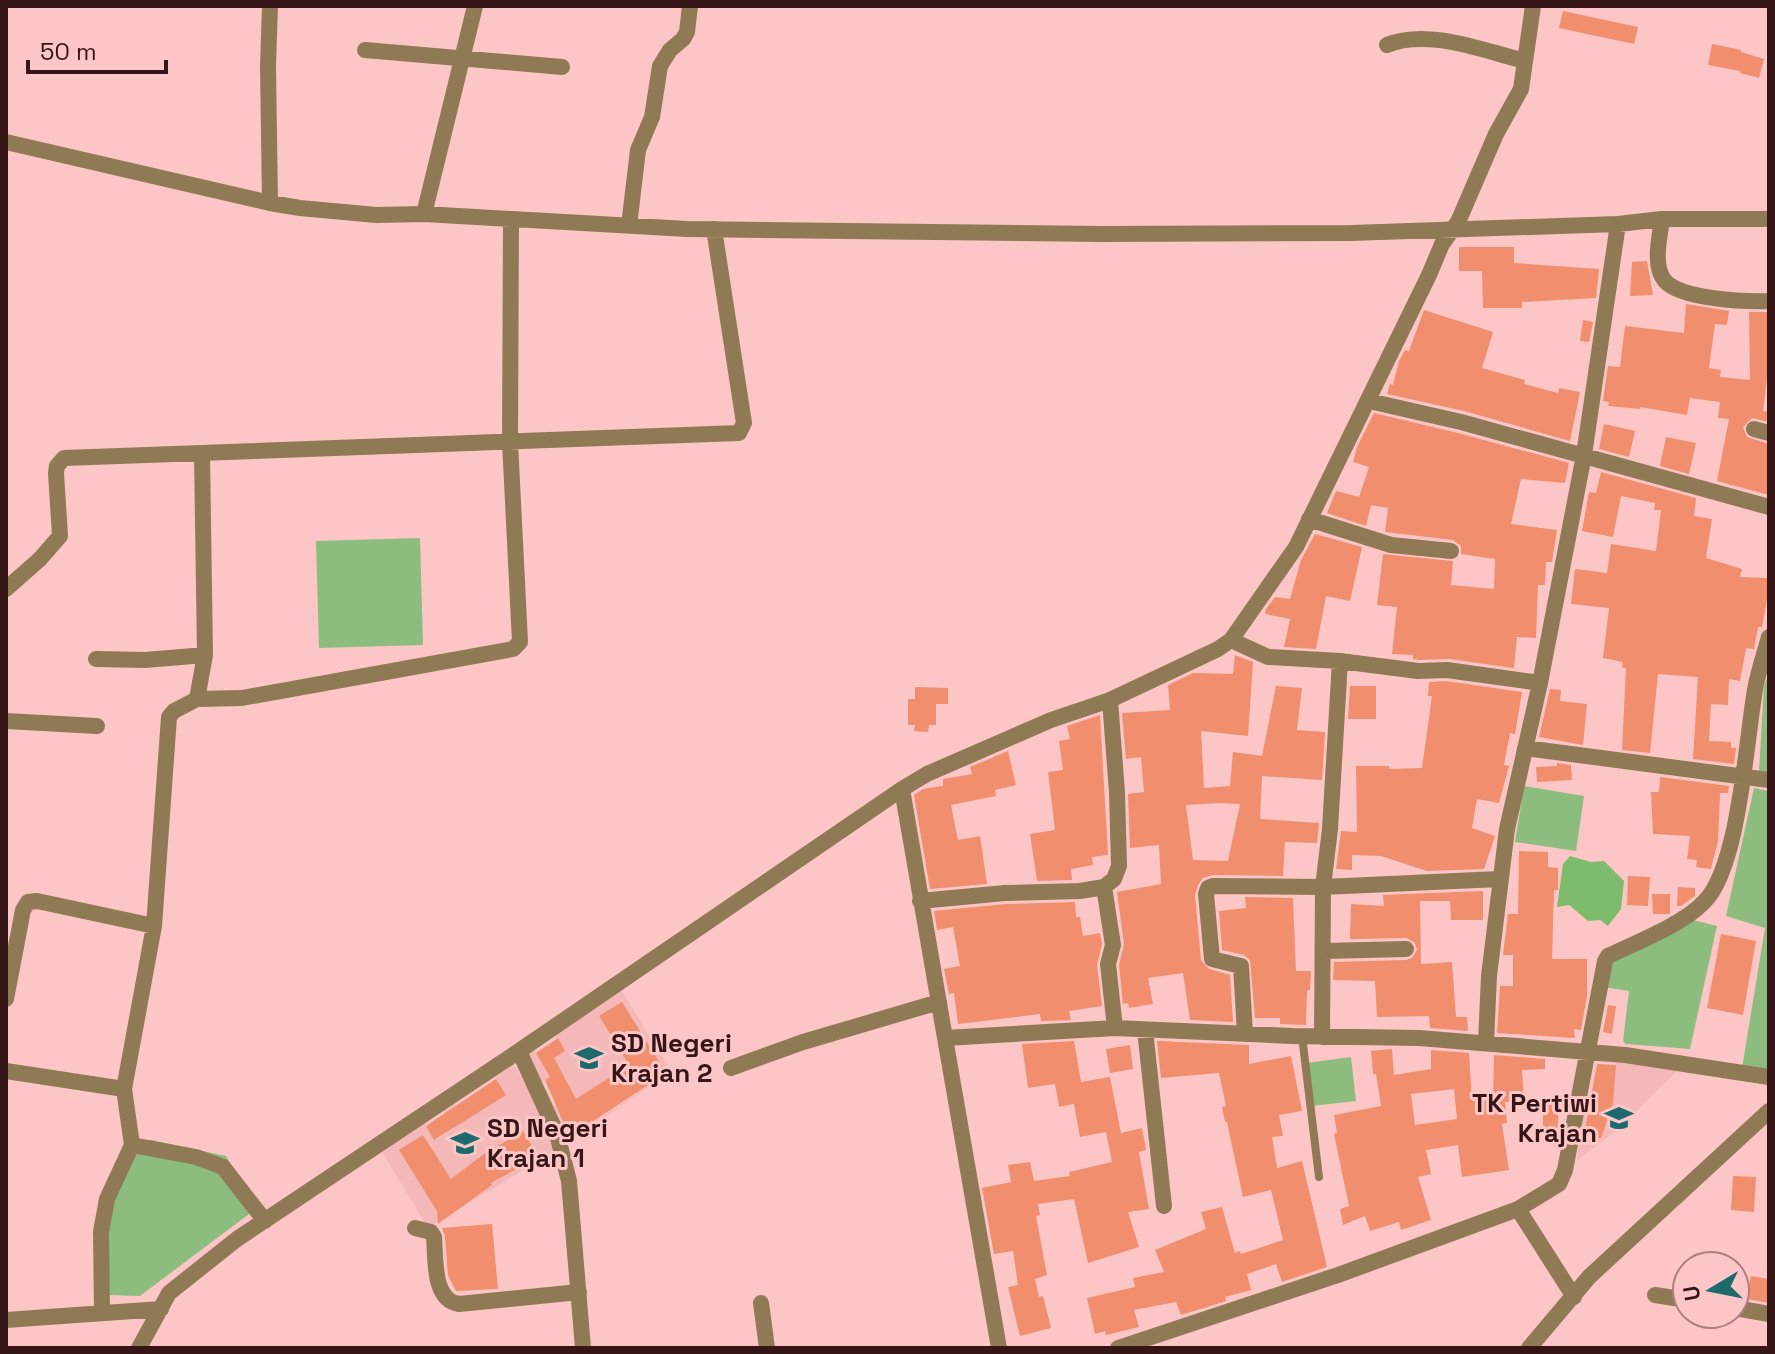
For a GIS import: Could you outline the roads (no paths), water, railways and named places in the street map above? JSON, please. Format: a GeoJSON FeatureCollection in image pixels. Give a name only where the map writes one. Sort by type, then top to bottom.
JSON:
{"type":"FeatureCollection","features":[{"type":"Feature","properties":{"kind":"street"},"geometry":{"type":"LineString","coordinates":[[270,6],[270,203]]}},
{"type":"Feature","properties":{"kind":"street"},"geometry":{"type":"LineString","coordinates":[[424,214],[475,6]]}},
{"type":"Feature","properties":{"kind":"street"},"geometry":{"type":"LineString","coordinates":[[629,226],[638,150],[652,117],[660,66],[687,32],[690,6]]}},
{"type":"Feature","properties":{"kind":"street"},"geometry":{"type":"LineString","coordinates":[[139,1348],[169,1293],[184,1279],[902,789],[927,774],[1051,720],[1110,700],[1231,640],[1296,547],[1442,244],[1454,228],[1496,134],[1521,89],[1533,6]]}},
{"type":"Feature","properties":{"kind":"street"},"geometry":{"type":"LineString","coordinates":[[1387,45],[1401,39],[1423,37],[1525,61]]}},
{"type":"Feature","properties":{"kind":"street"},"geometry":{"type":"LineString","coordinates":[[365,50],[562,67]]}},
{"type":"Feature","properties":{"kind":"street"},"geometry":{"type":"LineString","coordinates":[[6,142],[270,203],[376,215],[424,214],[714,229],[1103,234],[1351,233],[1618,224],[1662,219],[1769,219]]}},
{"type":"Feature","properties":{"kind":"street"},"geometry":{"type":"LineString","coordinates":[[102,1312],[101,1232],[107,1199],[132,1145],[124,1089],[154,926],[169,717],[197,699],[242,698],[517,646],[521,637],[510,442],[511,219]]}},
{"type":"Feature","properties":{"kind":"street"},"geometry":{"type":"LineString","coordinates":[[1662,219],[1659,260],[1668,283],[1688,292],[1742,302],[1769,301]]}},
{"type":"Feature","properties":{"kind":"street"},"geometry":{"type":"LineString","coordinates":[[1486,1042],[1499,879],[1584,455],[1618,224]]}},
{"type":"Feature","properties":{"kind":"street"},"geometry":{"type":"LineString","coordinates":[[6,589],[60,536],[56,473],[64,458],[739,433],[744,423],[714,229]]}},
{"type":"Feature","properties":{"kind":"street"},"geometry":{"type":"LineString","coordinates":[[1369,401],[1584,455],[1769,507]]}},
{"type":"Feature","properties":{"kind":"street"},"geometry":{"type":"LineString","coordinates":[[197,699],[205,655],[202,455]]}},
{"type":"Feature","properties":{"kind":"street"},"geometry":{"type":"LineString","coordinates":[[1309,519],[1391,545],[1451,551]]}},
{"type":"Feature","properties":{"kind":"street"},"geometry":{"type":"LineString","coordinates":[[1118,1348],[1338,1275],[1518,1209],[1559,1184],[1564,1175],[1605,961],[1608,956],[1702,905],[1714,892],[1724,869],[1744,775],[1755,691],[1769,637]]}},
{"type":"Feature","properties":{"kind":"street"},"geometry":{"type":"LineString","coordinates":[[1231,640],[1268,657],[1340,661],[1418,671],[1447,670],[1540,683]]}},
{"type":"Feature","properties":{"kind":"street"},"geometry":{"type":"LineString","coordinates":[[96,659],[145,660],[205,655]]}},
{"type":"Feature","properties":{"kind":"street"},"geometry":{"type":"LineString","coordinates":[[1322,1037],[1323,887],[1330,829],[1340,661]]}},
{"type":"Feature","properties":{"kind":"street"},"geometry":{"type":"LineString","coordinates":[[920,901],[1104,887],[1114,879],[1119,866],[1110,700]]}},
{"type":"Feature","properties":{"kind":"street"},"geometry":{"type":"LineString","coordinates":[[6,721],[97,726]]}},
{"type":"Feature","properties":{"kind":"street"},"geometry":{"type":"LineString","coordinates":[[1525,748],[1769,780]]}},
{"type":"Feature","properties":{"kind":"street"},"geometry":{"type":"LineString","coordinates":[[902,789],[999,1348]]}},
{"type":"Feature","properties":{"kind":"street"},"geometry":{"type":"LineString","coordinates":[[1245,1034],[1241,966],[1211,956],[1208,888],[1323,887],[1499,879]]}},
{"type":"Feature","properties":{"kind":"street"},"geometry":{"type":"LineString","coordinates":[[1104,887],[1113,945],[1108,964],[1115,1028]]}},
{"type":"Feature","properties":{"kind":"street"},"geometry":{"type":"LineString","coordinates":[[6,999],[23,910],[28,902],[37,901],[154,926]]}},
{"type":"Feature","properties":{"kind":"street"},"geometry":{"type":"LineString","coordinates":[[1324,951],[1406,949]]}},
{"type":"Feature","properties":{"kind":"street"},"geometry":{"type":"LineString","coordinates":[[731,1068],[803,1042],[939,1002]]}},
{"type":"Feature","properties":{"kind":"street"},"geometry":{"type":"LineString","coordinates":[[945,1038],[1115,1028],[1419,1038],[1589,1051],[1769,1077]]}},
{"type":"Feature","properties":{"kind":"street"},"geometry":{"type":"LineString","coordinates":[[1145,1030],[1164,1206]]}},
{"type":"Feature","properties":{"kind":"street"},"geometry":{"type":"LineString","coordinates":[[519,1051],[559,1140],[569,1181],[583,1348]]}},
{"type":"Feature","properties":{"kind":"street"},"geometry":{"type":"LineString","coordinates":[[6,1071],[124,1089]]}},
{"type":"Feature","properties":{"kind":"street"},"geometry":{"type":"LineString","coordinates":[[1529,1348],[1589,1277],[1769,1111]]}},
{"type":"Feature","properties":{"kind":"street"},"geometry":{"type":"LineString","coordinates":[[132,1145],[196,1157],[223,1167],[265,1221]]}},
{"type":"Feature","properties":{"kind":"street"},"geometry":{"type":"LineString","coordinates":[[1518,1209],[1574,1297]]}},
{"type":"Feature","properties":{"kind":"street"},"geometry":{"type":"LineString","coordinates":[[415,1228],[431,1232],[434,1237],[440,1288],[449,1302],[459,1304],[579,1292]]}},
{"type":"Feature","properties":{"kind":"street"},"geometry":{"type":"LineString","coordinates":[[1655,1295],[1671,1298]]}},
{"type":"Feature","properties":{"kind":"street"},"geometry":{"type":"LineString","coordinates":[[761,1303],[767,1348]]}},
{"type":"Feature","properties":{"kind":"street"},"geometry":{"type":"LineString","coordinates":[[6,1320],[161,1309]]}},
{"type":"Feature","properties":{"kind":"lane"},"geometry":{"type":"LineString","coordinates":[[1302,1036],[1319,1177]]}},
{"type":"Feature","properties":{"kind":"place","name":"SD Negeri Krajan 2"},"geometry":{"type":"Point","coordinates":[589,1058]}},
{"type":"Feature","properties":{"kind":"place","name":"TK Pertiwi Krajan"},"geometry":{"type":"Point","coordinates":[1619,1118]}},
{"type":"Feature","properties":{"kind":"place","name":"SD Negeri Krajan 1"},"geometry":{"type":"Point","coordinates":[465,1143]}}]}
